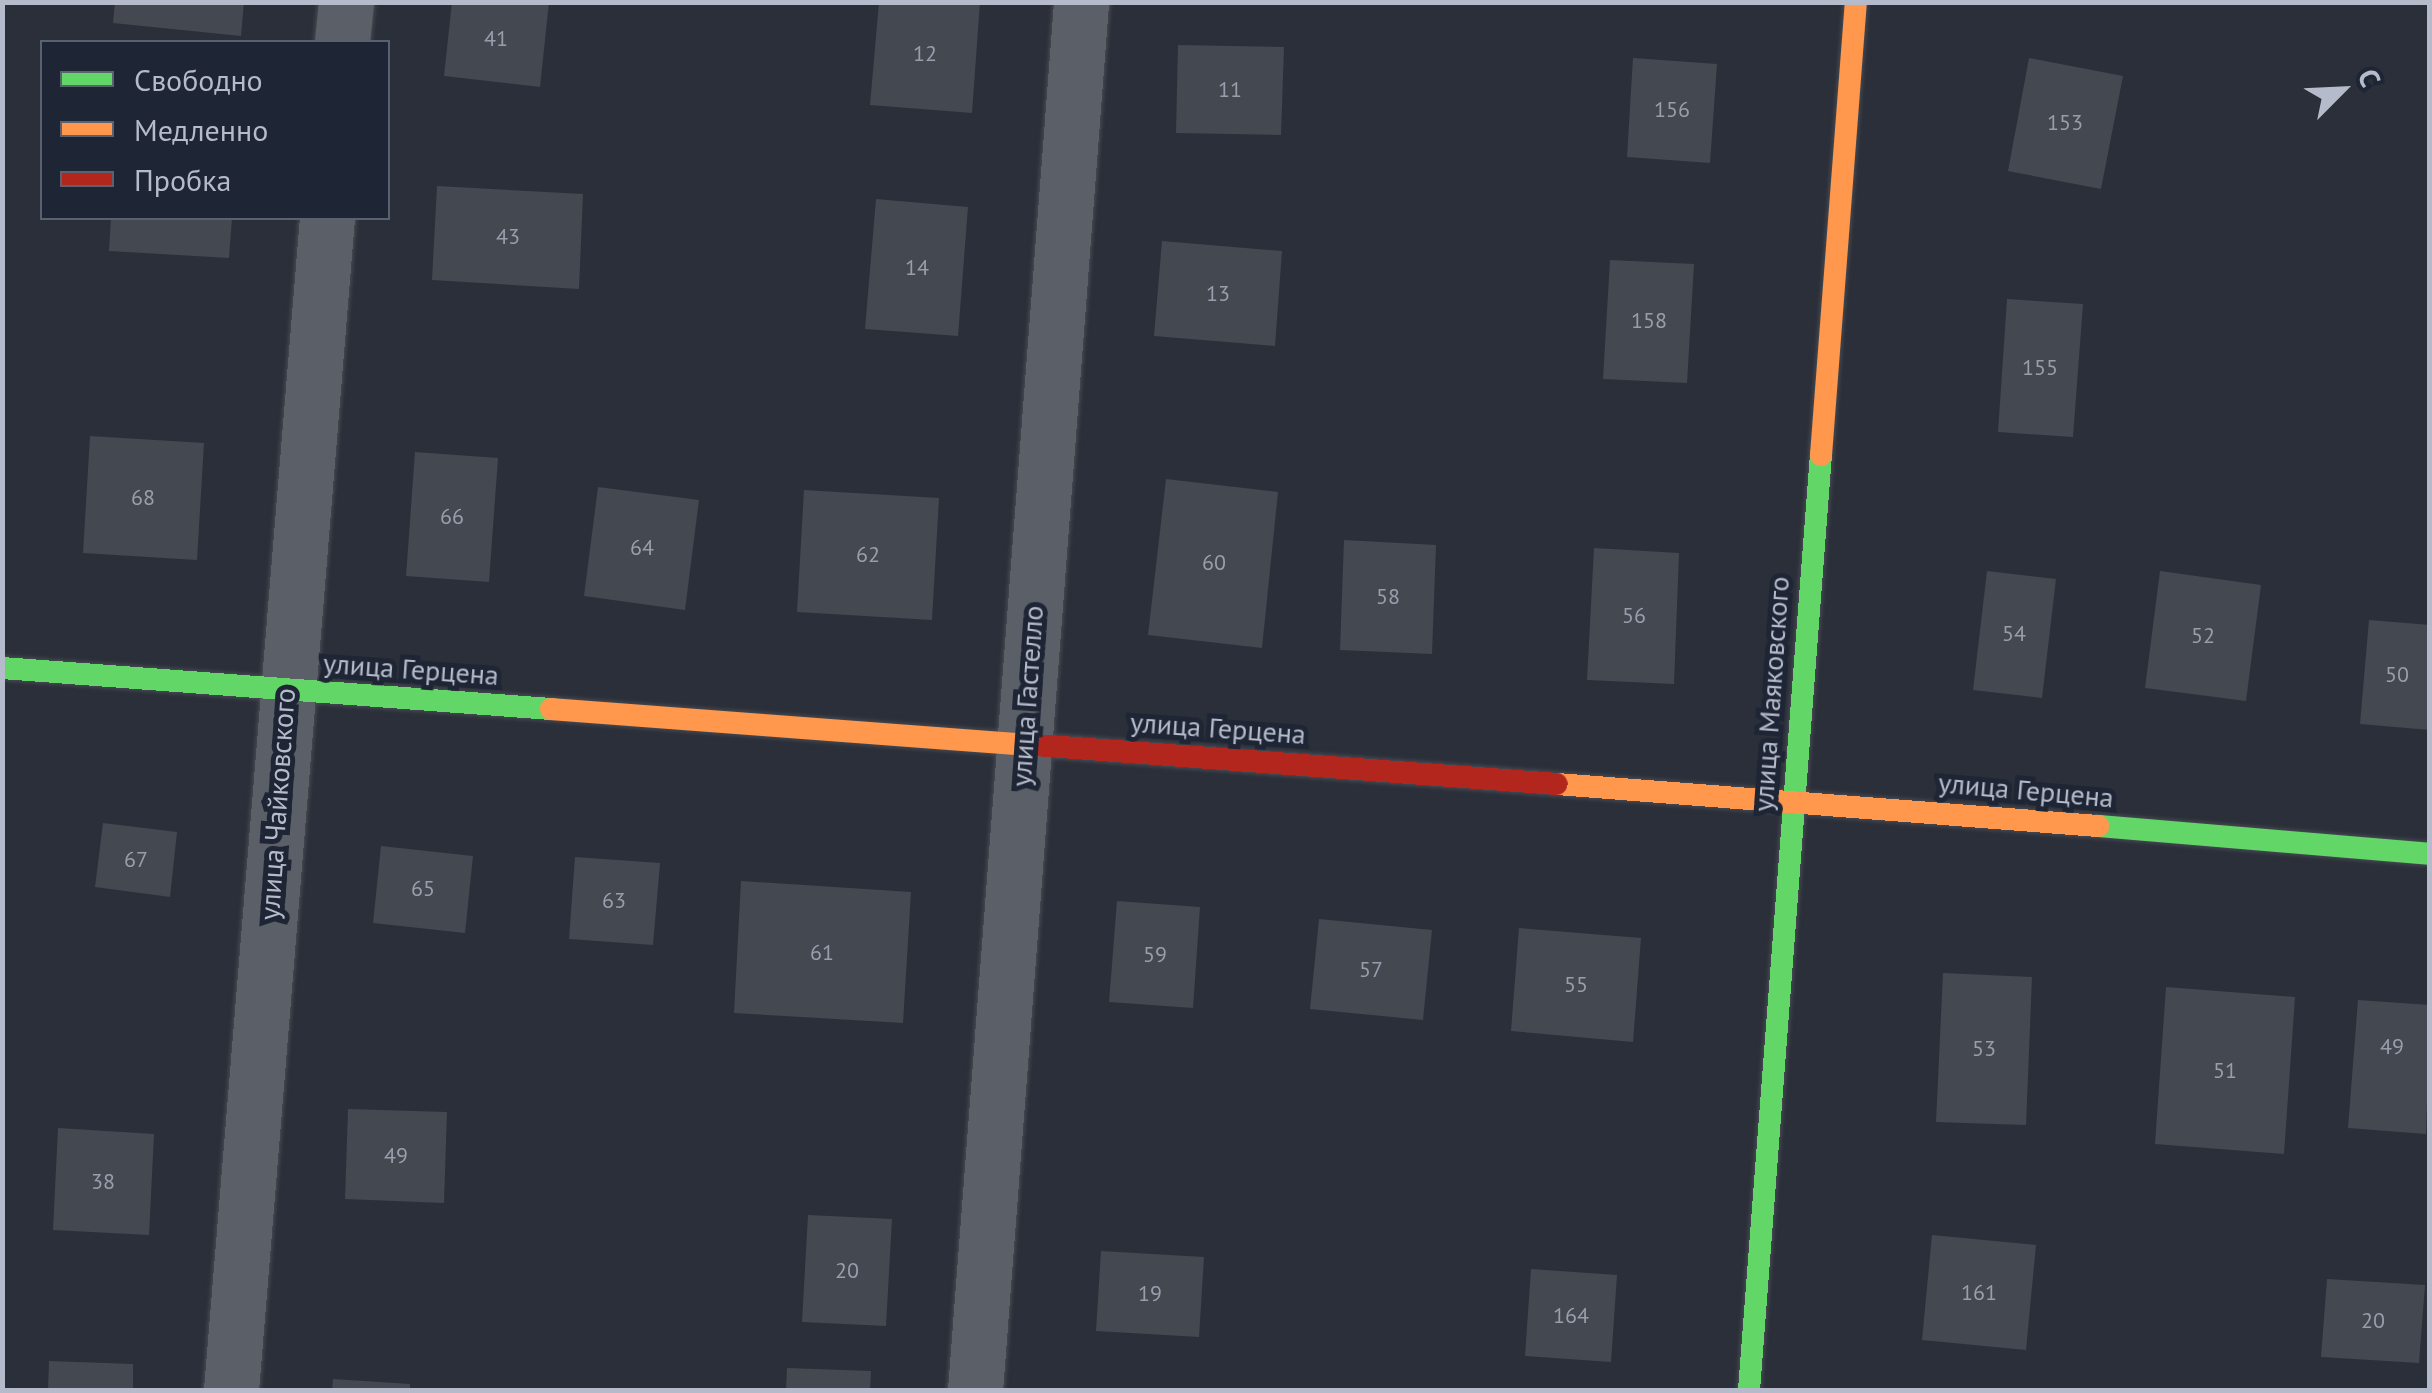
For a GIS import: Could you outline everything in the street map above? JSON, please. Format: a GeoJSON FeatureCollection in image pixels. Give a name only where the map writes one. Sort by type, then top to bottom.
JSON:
{"type":"FeatureCollection","features":[{"type":"Feature","properties":{"kind":"street"},"geometry":{"type":"LineString","coordinates":[[342,40],[346,2]]}},
{"type":"Feature","properties":{"kind":"street","name":"улица Гастелло"},"geometry":{"type":"LineString","coordinates":[[975,1390],[1082,2]]}},
{"type":"Feature","properties":{"kind":"street","name":"улица Маяковского"},"geometry":{"type":"LineString","coordinates":[[1750,1390],[1856,2]]}},
{"type":"Feature","properties":{"kind":"street","name":"улица Чайковского"},"geometry":{"type":"LineString","coordinates":[[231,1390],[327,220]]}},
{"type":"Feature","properties":{"kind":"street","name":"улица Герцена"},"geometry":{"type":"LineString","coordinates":[[2,668],[1792,801],[2430,854]]}},
{"type":"Feature","properties":{"kind":"building"},"geometry":{"type":"Polygon","coordinates":[[[115,2],[244,2],[241,36],[113,23],[115,2]]]}},
{"type":"Feature","properties":{"kind":"building"},"geometry":{"type":"Polygon","coordinates":[[[452,2],[549,2],[540,87],[444,76],[452,2]]]}},
{"type":"Feature","properties":{"kind":"building"},"geometry":{"type":"Polygon","coordinates":[[[879,2],[980,2],[972,113],[870,105],[879,2]]]}},
{"type":"Feature","properties":{"kind":"building"},"geometry":{"type":"Polygon","coordinates":[[[1178,45],[1284,47],[1281,135],[1176,133],[1178,45]]]}},
{"type":"Feature","properties":{"kind":"building"},"geometry":{"type":"Polygon","coordinates":[[[1633,58],[1717,64],[1710,163],[1627,157],[1633,58]]]}},
{"type":"Feature","properties":{"kind":"building"},"geometry":{"type":"Polygon","coordinates":[[[2029,58],[2123,76],[2101,189],[2008,171],[2029,58]]]}},
{"type":"Feature","properties":{"kind":"building"},"geometry":{"type":"Polygon","coordinates":[[[437,186],[583,194],[579,289],[432,280],[437,186]]]}},
{"type":"Feature","properties":{"kind":"building"},"geometry":{"type":"Polygon","coordinates":[[[876,199],[968,207],[958,336],[865,329],[876,199]]]}},
{"type":"Feature","properties":{"kind":"building"},"geometry":{"type":"Polygon","coordinates":[[[111,220],[232,220],[229,258],[109,251],[111,220]]]}},
{"type":"Feature","properties":{"kind":"building"},"geometry":{"type":"Polygon","coordinates":[[[1162,241],[1282,251],[1275,346],[1154,336],[1162,241]]]}},
{"type":"Feature","properties":{"kind":"building"},"geometry":{"type":"Polygon","coordinates":[[[1610,260],[1694,264],[1687,383],[1603,379],[1610,260]]]}},
{"type":"Feature","properties":{"kind":"building"},"geometry":{"type":"Polygon","coordinates":[[[2007,299],[2083,304],[2073,437],[1998,432],[2007,299]]]}},
{"type":"Feature","properties":{"kind":"building"},"geometry":{"type":"Polygon","coordinates":[[[90,436],[204,443],[197,560],[83,553],[90,436]]]}},
{"type":"Feature","properties":{"kind":"building"},"geometry":{"type":"Polygon","coordinates":[[[415,452],[498,458],[489,582],[406,576],[415,452]]]}},
{"type":"Feature","properties":{"kind":"building"},"geometry":{"type":"Polygon","coordinates":[[[1166,479],[1278,492],[1262,648],[1148,635],[1166,479]]]}},
{"type":"Feature","properties":{"kind":"building"},"geometry":{"type":"Polygon","coordinates":[[[598,487],[699,500],[685,610],[584,596],[598,487]]]}},
{"type":"Feature","properties":{"kind":"building"},"geometry":{"type":"Polygon","coordinates":[[[804,490],[939,498],[932,620],[797,612],[804,490]]]}},
{"type":"Feature","properties":{"kind":"building"},"geometry":{"type":"Polygon","coordinates":[[[1344,540],[1436,545],[1432,654],[1340,650],[1344,540]]]}},
{"type":"Feature","properties":{"kind":"building"},"geometry":{"type":"Polygon","coordinates":[[[1594,548],[1679,553],[1674,684],[1587,680],[1594,548]]]}},
{"type":"Feature","properties":{"kind":"building"},"geometry":{"type":"Polygon","coordinates":[[[1987,571],[2056,579],[2042,698],[1973,690],[1987,571]]]}},
{"type":"Feature","properties":{"kind":"building"},"geometry":{"type":"Polygon","coordinates":[[[2160,571],[2261,585],[2246,701],[2145,688],[2160,571]]]}},
{"type":"Feature","properties":{"kind":"building"},"geometry":{"type":"Polygon","coordinates":[[[2369,620],[2430,625],[2430,730],[2360,724],[2369,620]]]}},
{"type":"Feature","properties":{"kind":"building"},"geometry":{"type":"Polygon","coordinates":[[[103,823],[177,832],[170,897],[95,887],[103,823]]]}},
{"type":"Feature","properties":{"kind":"building"},"geometry":{"type":"Polygon","coordinates":[[[381,846],[473,856],[465,933],[373,923],[381,846]]]}},
{"type":"Feature","properties":{"kind":"building"},"geometry":{"type":"Polygon","coordinates":[[[575,857],[660,863],[653,945],[569,939],[575,857]]]}},
{"type":"Feature","properties":{"kind":"building"},"geometry":{"type":"Polygon","coordinates":[[[741,881],[911,892],[903,1023],[734,1013],[741,881]]]}},
{"type":"Feature","properties":{"kind":"building"},"geometry":{"type":"Polygon","coordinates":[[[1117,901],[1200,907],[1193,1008],[1109,1002],[1117,901]]]}},
{"type":"Feature","properties":{"kind":"building"},"geometry":{"type":"Polygon","coordinates":[[[1319,919],[1432,930],[1423,1020],[1310,1009],[1319,919]]]}},
{"type":"Feature","properties":{"kind":"building"},"geometry":{"type":"Polygon","coordinates":[[[1519,928],[1641,938],[1633,1042],[1511,1031],[1519,928]]]}},
{"type":"Feature","properties":{"kind":"building"},"geometry":{"type":"Polygon","coordinates":[[[1943,973],[2032,977],[2026,1125],[1936,1122],[1943,973]]]}},
{"type":"Feature","properties":{"kind":"building"},"geometry":{"type":"Polygon","coordinates":[[[2166,987],[2295,997],[2284,1154],[2155,1144],[2166,987]]]}},
{"type":"Feature","properties":{"kind":"building"},"geometry":{"type":"Polygon","coordinates":[[[2358,1000],[2430,1005],[2426,1134],[2348,1128],[2358,1000]]]}},
{"type":"Feature","properties":{"kind":"building"},"geometry":{"type":"Polygon","coordinates":[[[348,1109],[447,1112],[444,1203],[345,1199],[348,1109]]]}},
{"type":"Feature","properties":{"kind":"building"},"geometry":{"type":"Polygon","coordinates":[[[58,1128],[154,1134],[149,1235],[53,1230],[58,1128]]]}},
{"type":"Feature","properties":{"kind":"building"},"geometry":{"type":"Polygon","coordinates":[[[808,1215],[892,1219],[886,1326],[802,1322],[808,1215]]]}},
{"type":"Feature","properties":{"kind":"building"},"geometry":{"type":"Polygon","coordinates":[[[1932,1235],[2036,1245],[2026,1350],[1922,1340],[1932,1235]]]}},
{"type":"Feature","properties":{"kind":"building"},"geometry":{"type":"Polygon","coordinates":[[[1101,1251],[1204,1257],[1199,1337],[1096,1331],[1101,1251]]]}},
{"type":"Feature","properties":{"kind":"building"},"geometry":{"type":"Polygon","coordinates":[[[1531,1269],[1617,1275],[1611,1362],[1525,1356],[1531,1269]]]}},
{"type":"Feature","properties":{"kind":"building"},"geometry":{"type":"Polygon","coordinates":[[[2327,1279],[2425,1285],[2419,1363],[2321,1357],[2327,1279]]]}},
{"type":"Feature","properties":{"kind":"building"},"geometry":{"type":"Polygon","coordinates":[[[49,1361],[133,1364],[133,1390],[48,1390],[49,1361]]]}},
{"type":"Feature","properties":{"kind":"building"},"geometry":{"type":"Polygon","coordinates":[[[787,1368],[871,1371],[870,1390],[786,1390],[787,1368]]]}},
{"type":"Feature","properties":{"kind":"building"},"geometry":{"type":"Polygon","coordinates":[[[333,1379],[410,1384],[410,1390],[332,1390],[333,1379]]]}},
{"type":"Feature","properties":{"kind":"traffic: fast"},"geometry":{"type":"LineString","coordinates":[[1749,1390],[1821,455]]}},
{"type":"Feature","properties":{"kind":"traffic: fast"},"geometry":{"type":"LineString","coordinates":[[2,668],[551,709]]}},
{"type":"Feature","properties":{"kind":"traffic: fast"},"geometry":{"type":"LineString","coordinates":[[2098,826],[2430,854]]}},
{"type":"Feature","properties":{"kind":"traffic: slow"},"geometry":{"type":"LineString","coordinates":[[1821,455],[1856,2]]}},
{"type":"Feature","properties":{"kind":"traffic: slow"},"geometry":{"type":"LineString","coordinates":[[551,709],[1035,745]]}},
{"type":"Feature","properties":{"kind":"traffic: slow"},"geometry":{"type":"LineString","coordinates":[[1557,784],[2098,826]]}},
{"type":"Feature","properties":{"kind":"traffic: jam"},"geometry":{"type":"LineString","coordinates":[[1035,745],[1557,784]]}}]}
